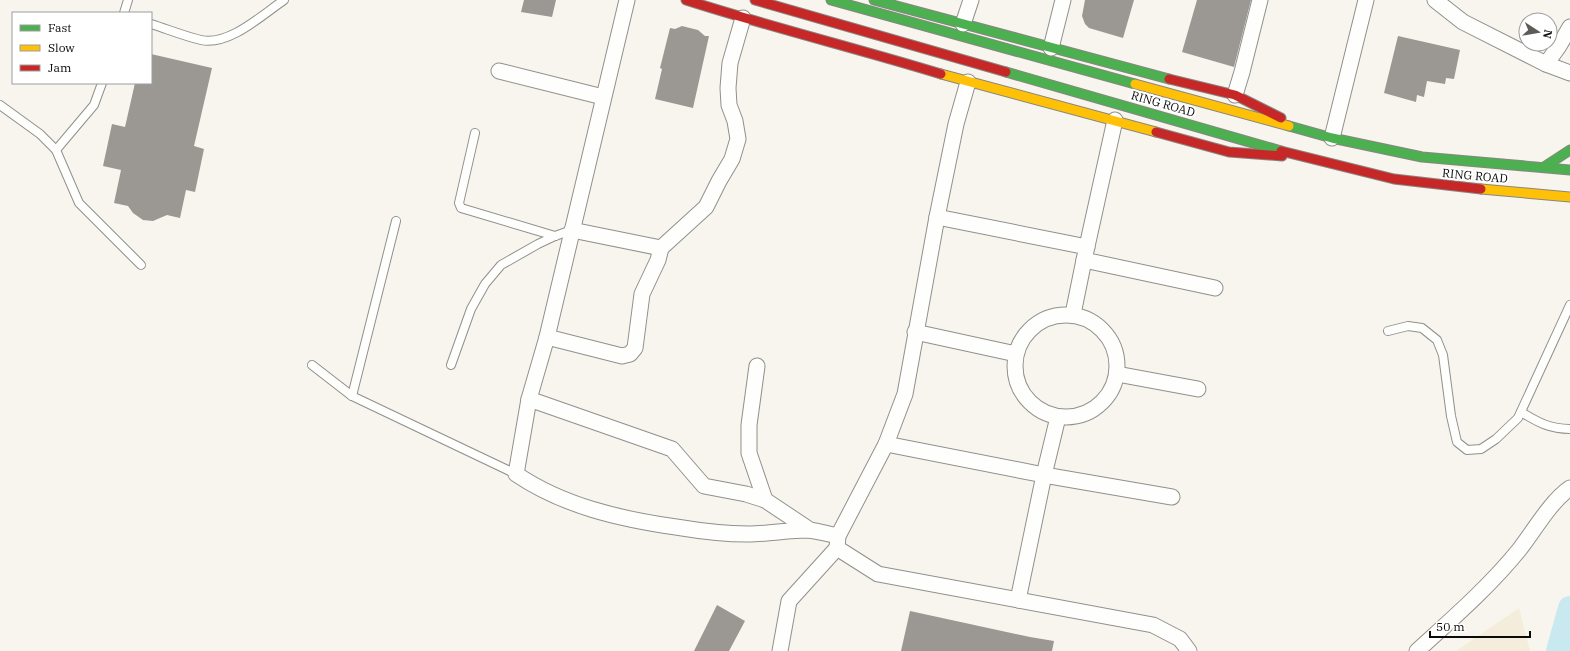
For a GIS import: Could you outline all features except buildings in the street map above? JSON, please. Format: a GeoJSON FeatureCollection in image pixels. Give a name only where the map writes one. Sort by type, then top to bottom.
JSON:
{"type":"FeatureCollection","features":[{"type":"Feature","properties":{"kind":"main road"},"geometry":{"type":"LineString","coordinates":[[686,0],[743,18],[880,55],[968,82],[1115,120],[1193,143],[1229,152],[1309,158]]}},
{"type":"Feature","properties":{"kind":"main road","name":"RING ROAD"},"geometry":{"type":"LineString","coordinates":[[755,0],[1309,158],[1394,179],[1466,188],[1570,197]]}},
{"type":"Feature","properties":{"kind":"main road","name":"RING ROAD"},"geometry":{"type":"LineString","coordinates":[[831,0],[1332,138],[1422,157],[1570,170]]}},
{"type":"Feature","properties":{"kind":"main road"},"geometry":{"type":"LineString","coordinates":[[874,0],[1235,96],[1305,131]]}},
{"type":"Feature","properties":{"kind":"main road"},"geometry":{"type":"LineString","coordinates":[[1544,167],[1570,150]]}},
{"type":"Feature","properties":{"kind":"street"},"geometry":{"type":"LineString","coordinates":[[627,0],[547,337],[529,399],[516,474],[545,492],[566,501],[613,516],[633,520],[717,533],[749,534],[773,533],[791,530],[810,530]]}},
{"type":"Feature","properties":{"kind":"street"},"geometry":{"type":"LineString","coordinates":[[963,24],[971,0]]}},
{"type":"Feature","properties":{"kind":"street"},"geometry":{"type":"LineString","coordinates":[[1051,48],[1063,0]]}},
{"type":"Feature","properties":{"kind":"street"},"geometry":{"type":"LineString","coordinates":[[1235,96],[1260,0]]}},
{"type":"Feature","properties":{"kind":"street"},"geometry":{"type":"LineString","coordinates":[[1332,138],[1366,0]]}},
{"type":"Feature","properties":{"kind":"street"},"geometry":{"type":"LineString","coordinates":[[1435,0],[1463,22],[1546,64],[1570,72]]}},
{"type":"Feature","properties":{"kind":"street"},"geometry":{"type":"LineString","coordinates":[[547,337],[622,356],[630,354],[635,348],[642,294],[658,260],[661,248],[706,207],[732,159],[738,140],[735,121],[729,105],[728,88],[730,63],[743,18]]}},
{"type":"Feature","properties":{"kind":"street"},"geometry":{"type":"LineString","coordinates":[[1546,64],[1560,46],[1570,27]]}},
{"type":"Feature","properties":{"kind":"street"},"geometry":{"type":"LineString","coordinates":[[499,71],[603,97]]}},
{"type":"Feature","properties":{"kind":"street"},"geometry":{"type":"LineString","coordinates":[[780,651],[789,601],[837,542],[886,444],[904,394],[956,124],[968,82]]}},
{"type":"Feature","properties":{"kind":"street"},"geometry":{"type":"LineString","coordinates":[[1074,314],[1115,120]]}},
{"type":"Feature","properties":{"kind":"street"},"geometry":{"type":"LineString","coordinates":[[937,217],[1086,253],[1215,288]]}},
{"type":"Feature","properties":{"kind":"street"},"geometry":{"type":"LineString","coordinates":[[572,230],[661,248]]}},
{"type":"Feature","properties":{"kind":"street"},"geometry":{"type":"LineString","coordinates":[[1074,314],[1091,321],[1103,331],[1112,344],[1117,359],[1118,374],[1111,390],[1102,403],[1089,412],[1074,417],[1058,417],[1042,412],[1028,402],[1019,388],[1015,371],[1016,354],[1022,340],[1032,327],[1045,319],[1061,315],[1074,314]]}},
{"type":"Feature","properties":{"kind":"street"},"geometry":{"type":"LineString","coordinates":[[915,332],[1016,354]]}},
{"type":"Feature","properties":{"kind":"street"},"geometry":{"type":"LineString","coordinates":[[757,366],[749,425],[749,453],[764,500]]}},
{"type":"Feature","properties":{"kind":"street"},"geometry":{"type":"LineString","coordinates":[[1118,374],[1198,389]]}},
{"type":"Feature","properties":{"kind":"street"},"geometry":{"type":"LineString","coordinates":[[529,399],[672,450],[704,486],[746,494],[764,500],[810,530],[837,542],[878,574],[1153,625],[1180,638],[1189,651]]}},
{"type":"Feature","properties":{"kind":"street"},"geometry":{"type":"LineString","coordinates":[[1018,600],[1044,474],[1058,417]]}},
{"type":"Feature","properties":{"kind":"street"},"geometry":{"type":"LineString","coordinates":[[886,444],[1172,497]]}},
{"type":"Feature","properties":{"kind":"street"},"geometry":{"type":"LineString","coordinates":[[1417,651],[1488,584],[1520,549],[1541,519],[1570,488]]}},
{"type":"Feature","properties":{"kind":"lane"},"geometry":{"type":"LineString","coordinates":[[124,12],[128,0]]}},
{"type":"Feature","properties":{"kind":"lane"},"geometry":{"type":"LineString","coordinates":[[152,24],[202,40],[217,40],[231,36],[284,0]]}},
{"type":"Feature","properties":{"kind":"lane"},"geometry":{"type":"LineString","coordinates":[[56,150],[94,105],[102,84]]}},
{"type":"Feature","properties":{"kind":"lane"},"geometry":{"type":"LineString","coordinates":[[0,105],[40,134],[56,150],[79,203],[141,264]]}},
{"type":"Feature","properties":{"kind":"lane"},"geometry":{"type":"LineString","coordinates":[[475,133],[459,203],[461,208],[555,236]]}},
{"type":"Feature","properties":{"kind":"lane"},"geometry":{"type":"LineString","coordinates":[[352,396],[396,221]]}},
{"type":"Feature","properties":{"kind":"lane"},"geometry":{"type":"LineString","coordinates":[[451,365],[471,310],[485,284],[500,265],[555,236],[572,230]]}},
{"type":"Feature","properties":{"kind":"lane"},"geometry":{"type":"LineString","coordinates":[[1388,331],[1408,326],[1422,328],[1437,340],[1443,355],[1451,416],[1457,442],[1467,450],[1481,449],[1496,438],[1518,418],[1570,305]]}},
{"type":"Feature","properties":{"kind":"lane"},"geometry":{"type":"LineString","coordinates":[[312,365],[352,396],[516,474]]}},
{"type":"Feature","properties":{"kind":"lane"},"geometry":{"type":"LineString","coordinates":[[1521,412],[1539,423],[1557,429],[1570,429]]}},
{"type":"Feature","properties":{"kind":"shaded area"},"geometry":{"type":"Polygon","coordinates":[[[1519,608],[1530,651],[1456,651],[1519,608]]]}},
{"type":"Feature","properties":{"kind":"waterway"},"geometry":{"type":"LineString","coordinates":[[1558,651],[1570,608]]}},
{"type":"Feature","properties":{"kind":"traffic: fast"},"geometry":{"type":"LineString","coordinates":[[831,0],[1135,84]]}},
{"type":"Feature","properties":{"kind":"traffic: fast"},"geometry":{"type":"LineString","coordinates":[[874,0],[1169,79]]}},
{"type":"Feature","properties":{"kind":"traffic: fast"},"geometry":{"type":"LineString","coordinates":[[1006,72],[1281,151]]}},
{"type":"Feature","properties":{"kind":"traffic: fast"},"geometry":{"type":"LineString","coordinates":[[1289,126],[1332,138],[1422,157],[1570,170]]}},
{"type":"Feature","properties":{"kind":"traffic: fast"},"geometry":{"type":"LineString","coordinates":[[1544,167],[1570,150]]}},
{"type":"Feature","properties":{"kind":"traffic: slow"},"geometry":{"type":"LineString","coordinates":[[941,74],[1156,132]]}},
{"type":"Feature","properties":{"kind":"traffic: slow"},"geometry":{"type":"LineString","coordinates":[[1135,84],[1289,126]]}},
{"type":"Feature","properties":{"kind":"traffic: slow"},"geometry":{"type":"LineString","coordinates":[[1481,189],[1570,197]]}},
{"type":"Feature","properties":{"kind":"traffic: jam"},"geometry":{"type":"LineString","coordinates":[[686,0],[941,74]]}},
{"type":"Feature","properties":{"kind":"traffic: jam"},"geometry":{"type":"LineString","coordinates":[[755,0],[1006,72]]}},
{"type":"Feature","properties":{"kind":"traffic: jam"},"geometry":{"type":"LineString","coordinates":[[1169,79],[1235,95],[1281,118]]}},
{"type":"Feature","properties":{"kind":"traffic: jam"},"geometry":{"type":"LineString","coordinates":[[1156,132],[1229,152],[1282,156]]}},
{"type":"Feature","properties":{"kind":"traffic: jam"},"geometry":{"type":"LineString","coordinates":[[1281,151],[1394,179],[1481,189]]}}]}
